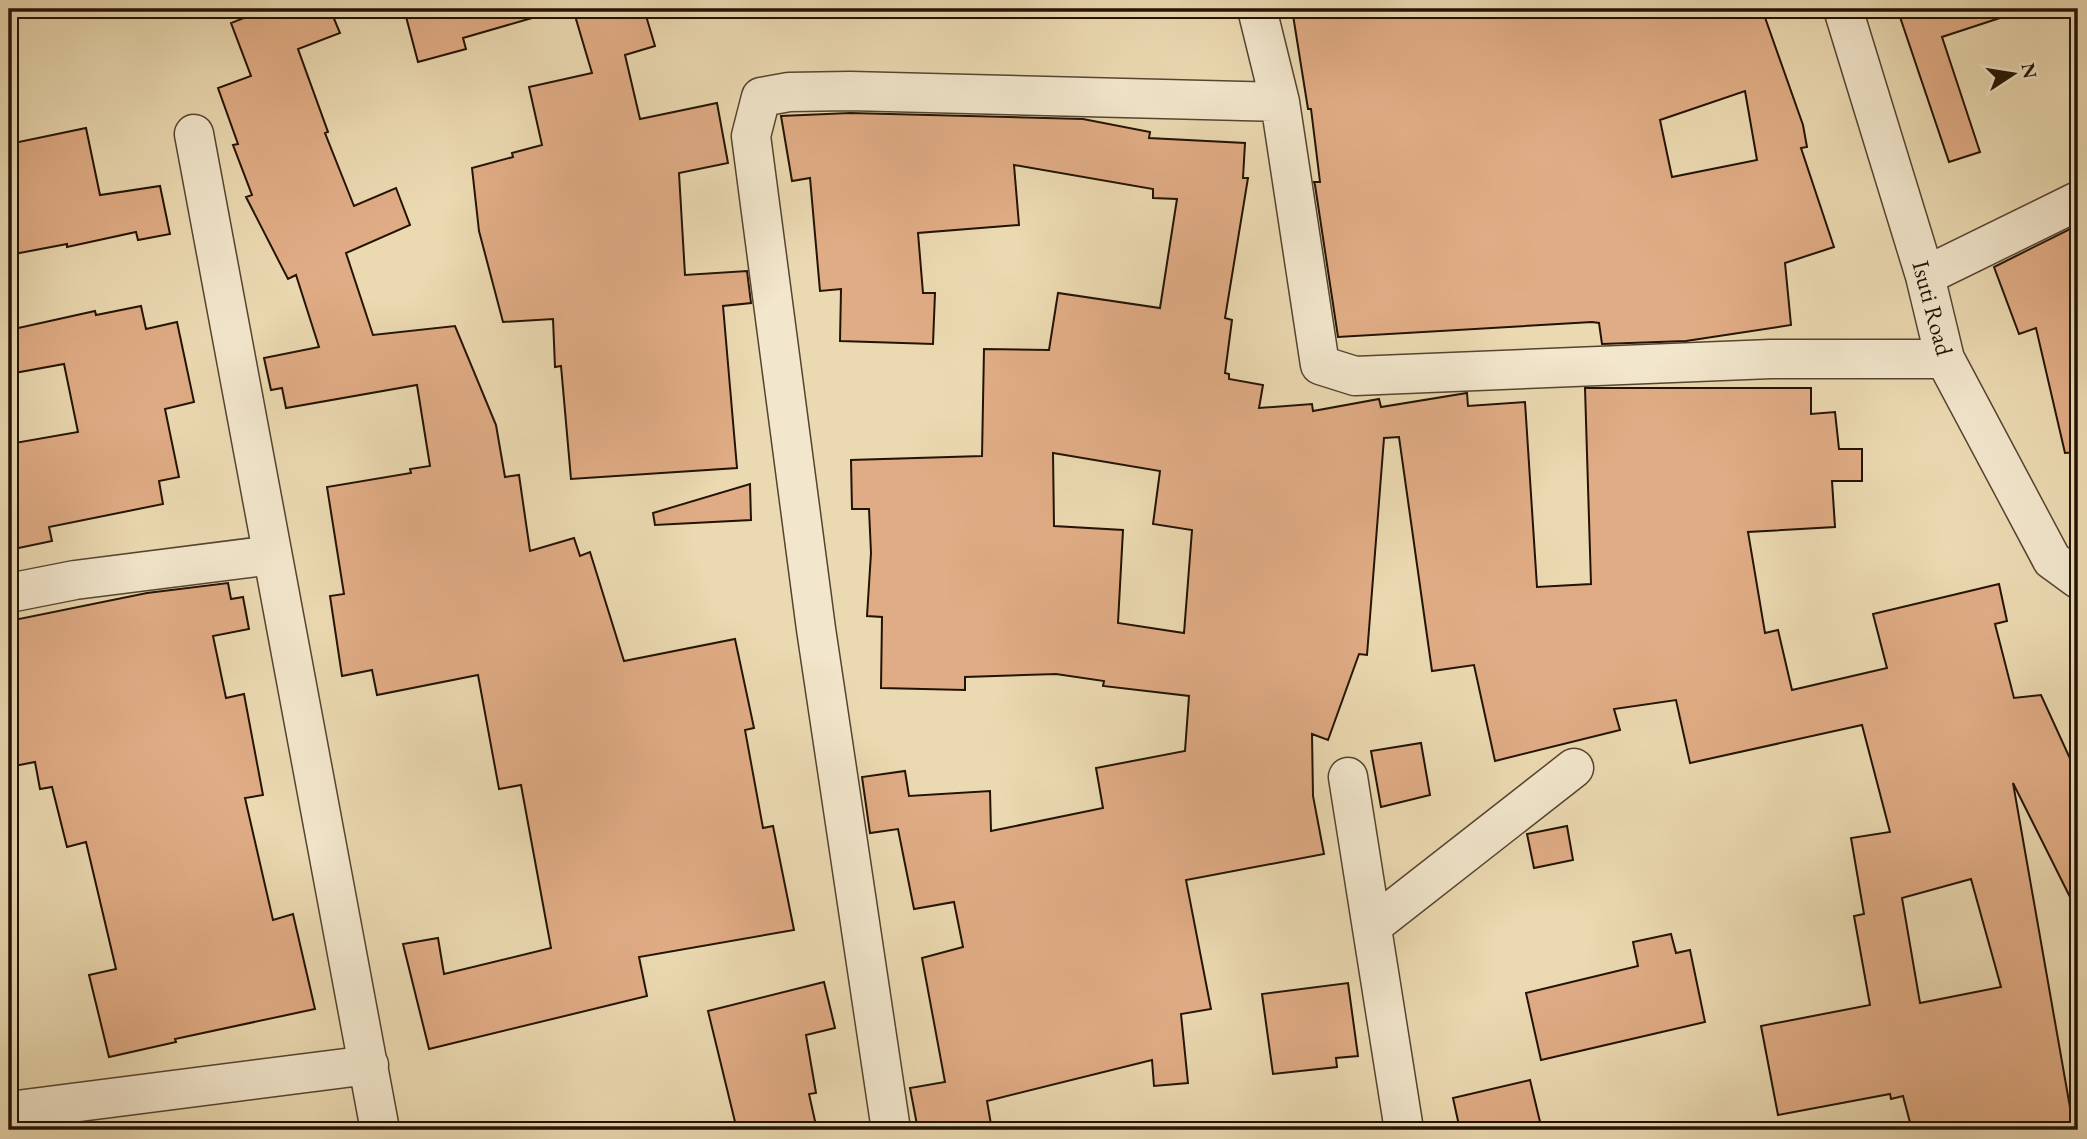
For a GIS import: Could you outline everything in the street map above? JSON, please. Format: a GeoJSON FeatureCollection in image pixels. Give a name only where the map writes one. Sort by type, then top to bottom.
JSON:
{"type":"FeatureCollection","features":[{"type":"Feature","properties":{"kind":"street"},"geometry":{"type":"LineString","coordinates":[[1257,9],[1280,102],[1320,365],[1354,376],[1771,359],[1945,359]]}},
{"type":"Feature","properties":{"kind":"street","name":"Isuti Road"},"geometry":{"type":"LineString","coordinates":[[1843,9],[1925,276],[1945,359],[2052,560],[2078,579]]}},
{"type":"Feature","properties":{"kind":"street"},"geometry":{"type":"LineString","coordinates":[[891,1130],[814,615],[751,136],[761,97],[789,92],[850,90],[1280,102]]}},
{"type":"Feature","properties":{"kind":"street"},"geometry":{"type":"LineString","coordinates":[[194,134],[380,1130]]}},
{"type":"Feature","properties":{"kind":"street"},"geometry":{"type":"LineString","coordinates":[[1925,276],[2078,201]]}},
{"type":"Feature","properties":{"kind":"street"},"geometry":{"type":"LineString","coordinates":[[9,593],[75,580],[272,555]]}},
{"type":"Feature","properties":{"kind":"street"},"geometry":{"type":"LineString","coordinates":[[1372,926],[1574,768]]}},
{"type":"Feature","properties":{"kind":"street"},"geometry":{"type":"LineString","coordinates":[[1348,777],[1404,1130]]}},
{"type":"Feature","properties":{"kind":"street"},"geometry":{"type":"LineString","coordinates":[[9,1111],[369,1065]]}},
{"type":"Feature","properties":{"kind":"building"},"geometry":{"type":"Polygon","coordinates":[[[267,9],[330,9],[340,33],[298,49],[328,132],[325,133],[354,206],[396,188],[410,225],[346,253],[373,335],[455,326],[496,425],[505,477],[519,475],[530,551],[574,538],[580,556],[590,552],[624,661],[735,639],[754,728],[745,730],[763,828],[773,826],[794,930],[639,957],[647,996],[429,1049],[403,944],[438,938],[444,974],[551,948],[521,785],[499,789],[478,675],[377,695],[372,670],[342,676],[330,596],[344,594],[327,487],[411,473],[410,469],[430,466],[417,385],[286,408],[282,388],[271,390],[264,358],[319,347],[296,275],[288,279],[246,197],[252,195],[233,145],[238,144],[218,88],[251,76],[231,23],[267,9]]]}},
{"type":"Feature","properties":{"kind":"building"},"geometry":{"type":"Polygon","coordinates":[[[404,9],[531,9],[532,18],[463,38],[466,49],[418,62],[404,9]]]}},
{"type":"Feature","properties":{"kind":"building"},"geometry":{"type":"Polygon","coordinates":[[[573,9],[644,9],[655,46],[625,55],[640,119],[717,103],[728,163],[679,173],[685,275],[747,271],[751,303],[723,306],[737,468],[571,479],[561,366],[555,367],[553,319],[503,322],[479,231],[472,168],[513,157],[512,153],[542,145],[529,87],[592,73],[573,9]]]}},
{"type":"Feature","properties":{"kind":"building"},"geometry":{"type":"Polygon","coordinates":[[[1292,9],[1762,9],[1803,125],[1807,147],[1801,148],[1834,247],[1785,263],[1791,325],[1686,341],[1602,344],[1599,323],[1592,322],[1338,337],[1314,182],[1320,182],[1311,109],[1308,109],[1292,9]],[[1745,91],[1660,120],[1672,177],[1757,160],[1745,91]]]}},
{"type":"Feature","properties":{"kind":"building"},"geometry":{"type":"Polygon","coordinates":[[[1926,9],[2008,9],[2009,15],[1942,37],[1980,152],[1949,162],[1900,17],[1926,9]]]}},
{"type":"Feature","properties":{"kind":"building"},"geometry":{"type":"Polygon","coordinates":[[[850,113],[1083,119],[1150,132],[1149,138],[1245,143],[1243,178],[1248,178],[1225,318],[1232,320],[1225,373],[1229,374],[1229,379],[1263,385],[1259,408],[1312,404],[1313,411],[1379,399],[1381,407],[1467,393],[1468,406],[1525,402],[1537,587],[1591,584],[1585,388],[1811,388],[1811,414],[1835,412],[1839,449],[1862,449],[1862,481],[1832,481],[1835,527],[1748,532],[1765,633],[1778,630],[1792,690],[1887,668],[1873,614],[1999,584],[2007,621],[1995,624],[2014,698],[2041,695],[2078,776],[2078,913],[2013,783],[2074,1130],[1912,1130],[1903,1096],[1891,1099],[1890,1094],[1778,1115],[1761,1026],[1870,1005],[1854,916],[1864,914],[1851,838],[1890,832],[1862,725],[1690,763],[1676,700],[1614,709],[1620,730],[1495,761],[1474,665],[1432,671],[1399,437],[1384,438],[1367,655],[1359,654],[1328,740],[1312,734],[1313,796],[1324,854],[1186,880],[1211,1009],[1181,1014],[1188,1083],[1154,1086],[1152,1060],[987,1101],[992,1130],[918,1130],[910,1088],[945,1082],[922,958],[963,947],[954,902],[914,909],[898,829],[870,833],[862,777],[905,771],[909,796],[990,791],[991,831],[1103,808],[1096,768],[1185,751],[1189,696],[1103,686],[1104,681],[1056,674],[965,677],[965,690],[881,688],[882,617],[867,616],[871,553],[869,509],[852,509],[851,460],[982,456],[984,349],[1049,350],[1058,293],[1160,308],[1177,199],[1153,198],[1153,189],[1014,165],[1019,225],[918,233],[923,293],[935,293],[933,344],[840,341],[841,289],[820,291],[810,178],[792,181],[781,116],[850,113]],[[1053,453],[1054,526],[1123,530],[1118,623],[1184,633],[1192,530],[1153,524],[1160,471],[1053,453]],[[1971,879],[1902,898],[1920,1003],[2001,987],[1971,879]]]}},
{"type":"Feature","properties":{"kind":"building"},"geometry":{"type":"Polygon","coordinates":[[[86,128],[100,195],[160,186],[170,234],[138,240],[136,232],[67,247],[67,244],[9,255],[9,144],[86,128]]]}},
{"type":"Feature","properties":{"kind":"building"},"geometry":{"type":"Polygon","coordinates":[[[2078,225],[2078,452],[2065,453],[2036,328],[2019,334],[1994,267],[2078,225]]]}},
{"type":"Feature","properties":{"kind":"building"},"geometry":{"type":"Polygon","coordinates":[[[141,306],[146,329],[177,322],[194,402],[165,409],[179,477],[159,481],[163,504],[49,527],[52,541],[9,550],[9,444],[78,432],[64,364],[9,374],[9,330],[95,311],[96,315],[141,306]]]}},
{"type":"Feature","properties":{"kind":"building"},"geometry":{"type":"Polygon","coordinates":[[[750,484],[751,520],[655,525],[653,513],[750,484]]]}},
{"type":"Feature","properties":{"kind":"building"},"geometry":{"type":"Polygon","coordinates":[[[228,583],[231,599],[243,597],[249,629],[213,636],[226,698],[244,694],[263,795],[245,798],[273,920],[293,914],[315,1009],[175,1039],[176,1042],[109,1057],[89,975],[116,969],[86,842],[67,847],[52,787],[40,789],[35,762],[9,767],[9,621],[147,593],[228,583]]]}},
{"type":"Feature","properties":{"kind":"building"},"geometry":{"type":"Polygon","coordinates":[[[1421,743],[1430,795],[1381,807],[1371,751],[1421,743]]]}},
{"type":"Feature","properties":{"kind":"building"},"geometry":{"type":"Polygon","coordinates":[[[1567,826],[1573,860],[1534,868],[1527,834],[1567,826]]]}},
{"type":"Feature","properties":{"kind":"building"},"geometry":{"type":"Polygon","coordinates":[[[1671,934],[1676,953],[1690,950],[1705,1022],[1541,1060],[1526,993],[1638,966],[1633,942],[1671,934]]]}},
{"type":"Feature","properties":{"kind":"building"},"geometry":{"type":"Polygon","coordinates":[[[824,982],[835,1028],[806,1035],[816,1093],[809,1094],[817,1130],[737,1130],[708,1011],[824,982]]]}},
{"type":"Feature","properties":{"kind":"building"},"geometry":{"type":"Polygon","coordinates":[[[1348,983],[1358,1056],[1336,1058],[1337,1067],[1273,1074],[1262,994],[1348,983]]]}},
{"type":"Feature","properties":{"kind":"building"},"geometry":{"type":"Polygon","coordinates":[[[1530,1080],[1542,1130],[1460,1130],[1453,1098],[1530,1080]]]}}]}
